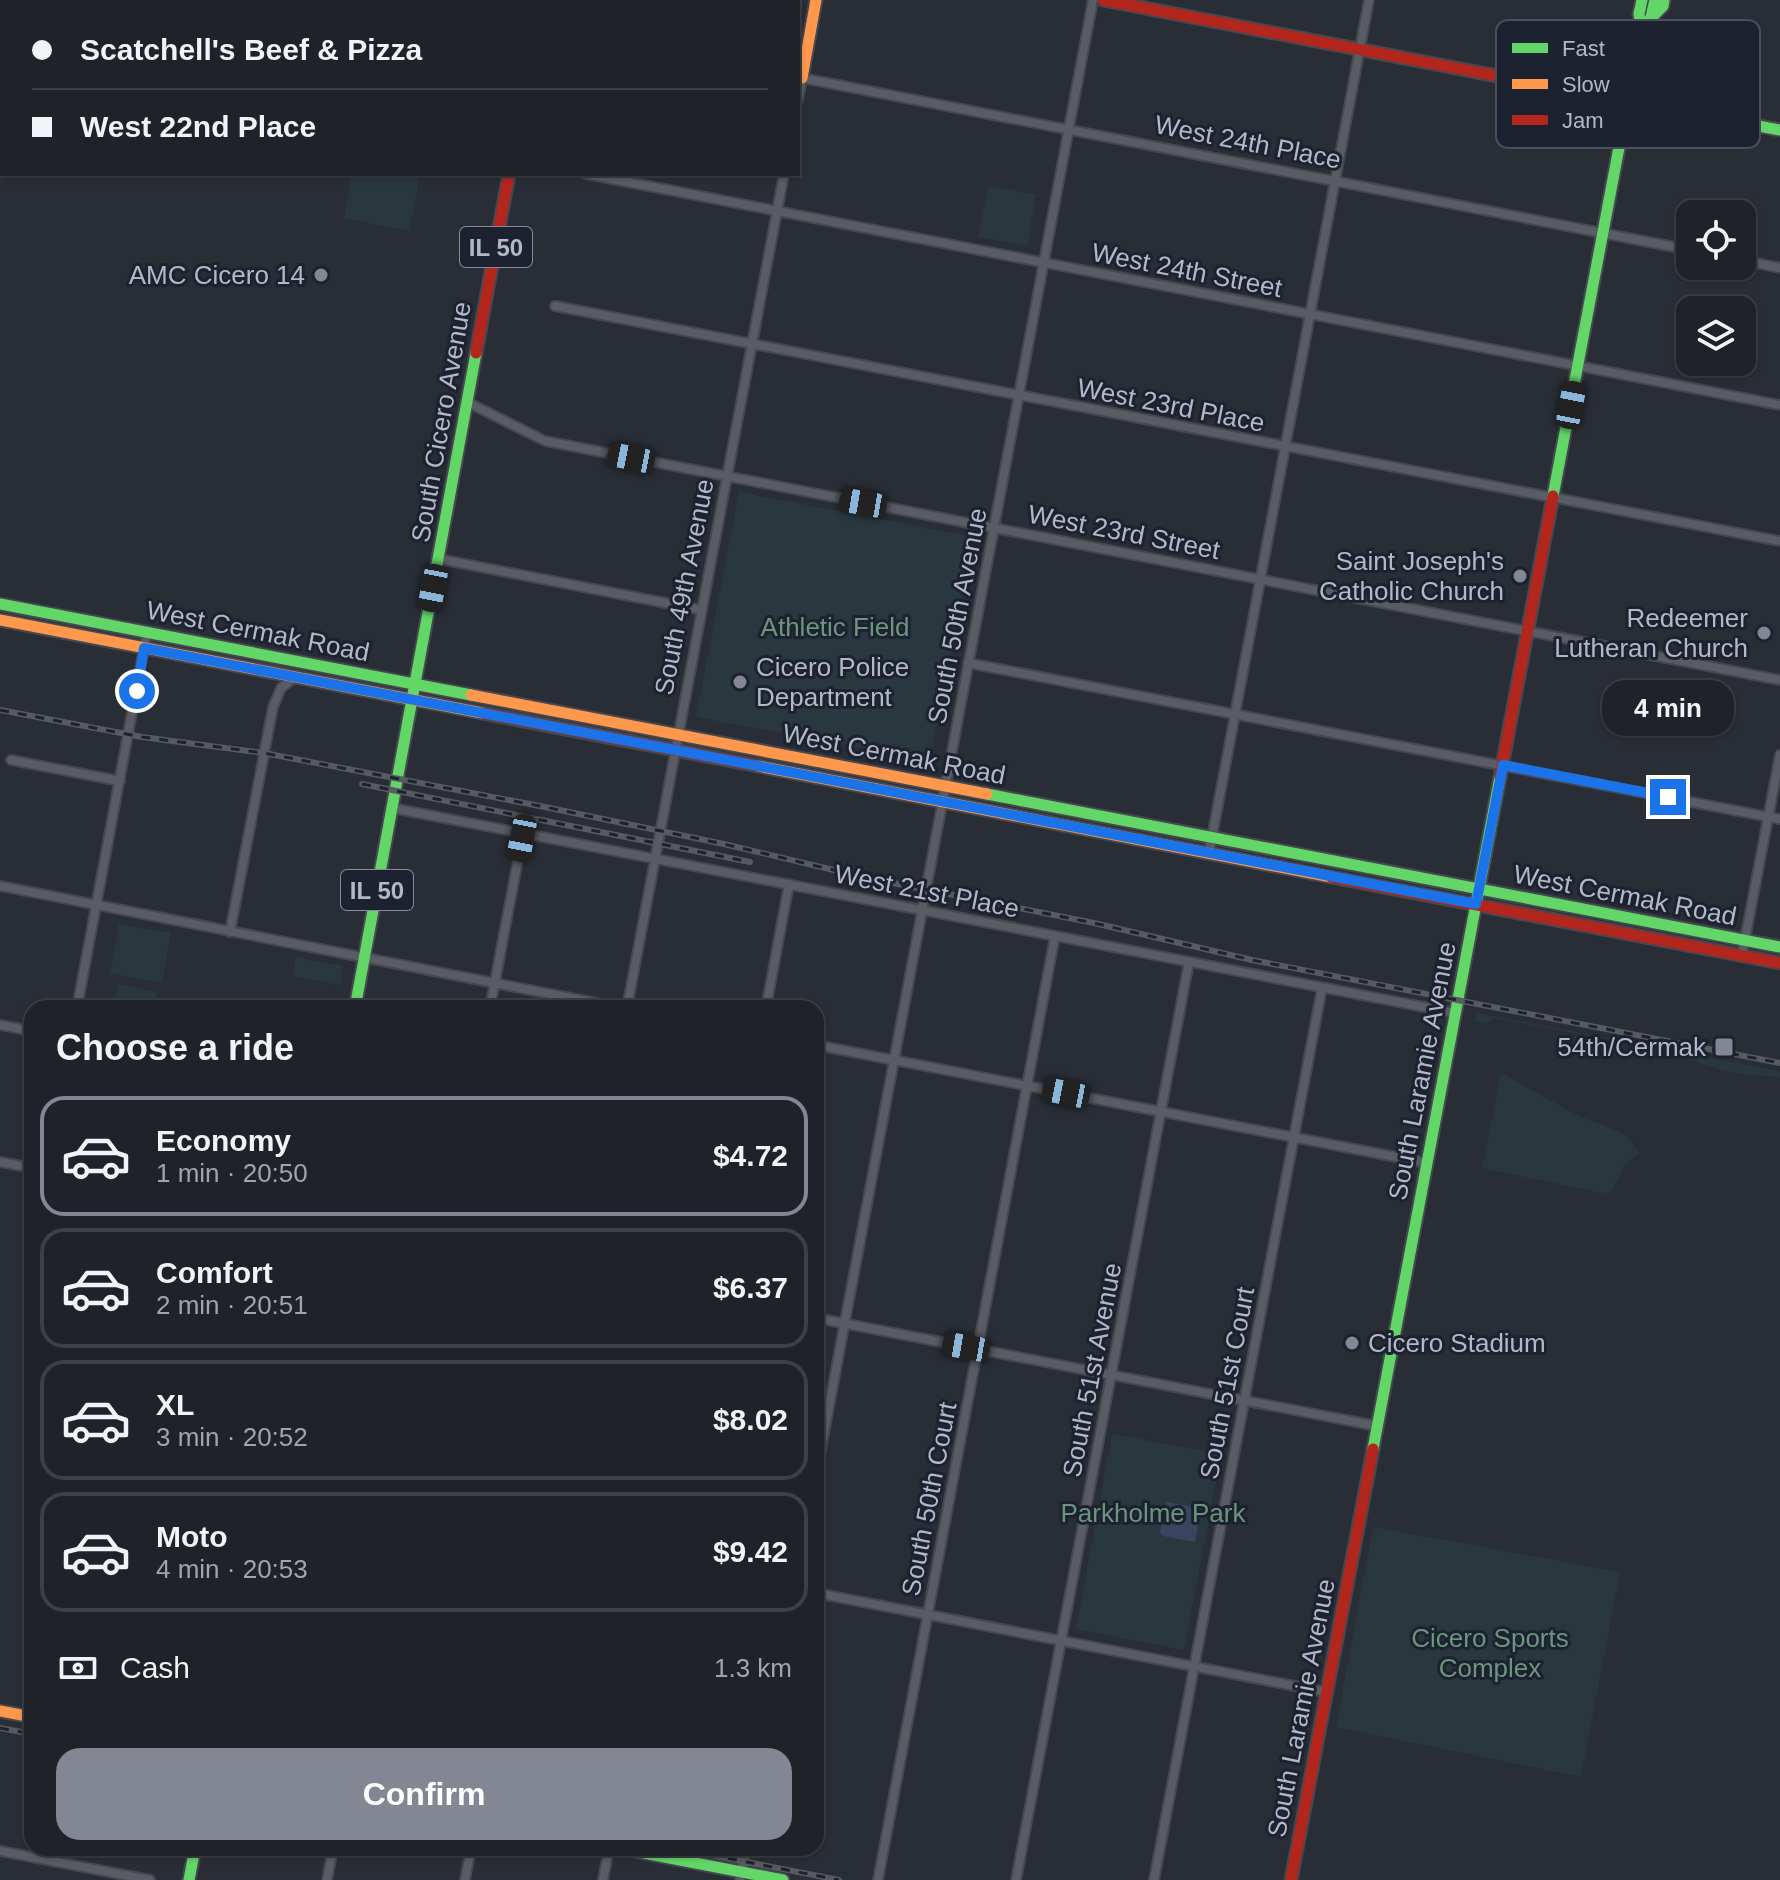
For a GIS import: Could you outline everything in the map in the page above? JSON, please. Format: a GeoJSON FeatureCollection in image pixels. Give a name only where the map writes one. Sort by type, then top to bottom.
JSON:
{"type":"FeatureCollection","features":[{"type":"Feature","properties":{"kind":"main road"},"geometry":{"type":"LineString","coordinates":[[800,77],[816,0]]}},
{"type":"Feature","properties":{"kind":"main road"},"geometry":{"type":"LineString","coordinates":[[1103,0],[1496,74]]}},
{"type":"Feature","properties":{"kind":"main road","name":"South Laramie Avenue"},"geometry":{"type":"LineString","coordinates":[[1640,20],[1642,0]]}},
{"type":"Feature","properties":{"kind":"main road","name":"South Laramie Avenue"},"geometry":{"type":"LineString","coordinates":[[1650,20],[1655,0]]}},
{"type":"Feature","properties":{"kind":"main road"},"geometry":{"type":"LineString","coordinates":[[1651,17],[1663,6],[1664,0]]}},
{"type":"Feature","properties":{"kind":"main road"},"geometry":{"type":"LineString","coordinates":[[1760,126],[1780,130]]}},
{"type":"Feature","properties":{"kind":"main road","name":"South Laramie Avenue"},"geometry":{"type":"LineString","coordinates":[[1291,1880],[1619,148]]}},
{"type":"Feature","properties":{"kind":"main road","name":"South Cicero Avenue"},"geometry":{"type":"LineString","coordinates":[[356,1000],[509,176]]}},
{"type":"Feature","properties":{"kind":"main road","name":"West Cermak Road"},"geometry":{"type":"LineString","coordinates":[[0,604],[1780,947]]}},
{"type":"Feature","properties":{"kind":"main road","name":"West Cermak Road"},"geometry":{"type":"LineString","coordinates":[[0,620],[1780,963]]}},
{"type":"Feature","properties":{"kind":"main road"},"geometry":{"type":"LineString","coordinates":[[0,1711],[24,1716]]}},
{"type":"Feature","properties":{"kind":"main road"},"geometry":{"type":"LineString","coordinates":[[189,1880],[194,1856]]}},
{"type":"Feature","properties":{"kind":"main road"},"geometry":{"type":"LineString","coordinates":[[653,1856],[741,1876],[783,1880]]}},
{"type":"Feature","properties":{"kind":"street","name":"South 50th Avenue"},"geometry":{"type":"LineString","coordinates":[[824,1433],[1093,0]]}},
{"type":"Feature","properties":{"kind":"street"},"geometry":{"type":"LineString","coordinates":[[1209,853],[1369,0]]}},
{"type":"Feature","properties":{"kind":"street","name":"West 24th Place"},"geometry":{"type":"LineString","coordinates":[[800,77],[1676,247]]}},
{"type":"Feature","properties":{"kind":"street","name":"West 24th Street"},"geometry":{"type":"LineString","coordinates":[[596,176],[1780,405]]}},
{"type":"Feature","properties":{"kind":"street","name":"South 49th Avenue"},"geometry":{"type":"LineString","coordinates":[[626,1000],[784,176]]}},
{"type":"Feature","properties":{"kind":"street"},"geometry":{"type":"LineString","coordinates":[[1756,263],[1780,268]]}},
{"type":"Feature","properties":{"kind":"street","name":"West 23rd Place"},"geometry":{"type":"LineString","coordinates":[[555,306],[1780,541]]}},
{"type":"Feature","properties":{"kind":"street","name":"West 23rd Street"},"geometry":{"type":"LineString","coordinates":[[467,402],[545,441],[1780,680]]}},
{"type":"Feature","properties":{"kind":"street"},"geometry":{"type":"LineString","coordinates":[[439,559],[702,610]]}},
{"type":"Feature","properties":{"kind":"street"},"geometry":{"type":"LineString","coordinates":[[78,1000],[147,632]]}},
{"type":"Feature","properties":{"kind":"street"},"geometry":{"type":"LineString","coordinates":[[968,663],[1780,819]]}},
{"type":"Feature","properties":{"kind":"street"},"geometry":{"type":"LineString","coordinates":[[230,932],[273,707],[281,688],[295,677]]}},
{"type":"Feature","properties":{"kind":"street"},"geometry":{"type":"LineString","coordinates":[[1742,955],[1780,755]]}},
{"type":"Feature","properties":{"kind":"street"},"geometry":{"type":"LineString","coordinates":[[11,760],[120,781]]}},
{"type":"Feature","properties":{"kind":"street","name":"West 21st Place"},"geometry":{"type":"LineString","coordinates":[[392,808],[1455,1013]]}},
{"type":"Feature","properties":{"kind":"street"},"geometry":{"type":"LineString","coordinates":[[491,1000],[523,833]]}},
{"type":"Feature","properties":{"kind":"street"},"geometry":{"type":"LineString","coordinates":[[767,1000],[789,884]]}},
{"type":"Feature","properties":{"kind":"street"},"geometry":{"type":"LineString","coordinates":[[0,886],[581,1000]]}},
{"type":"Feature","properties":{"kind":"street","name":"South 50th Court"},"geometry":{"type":"LineString","coordinates":[[878,1880],[1055,936]]}},
{"type":"Feature","properties":{"kind":"street","name":"South 51st Avenue"},"geometry":{"type":"LineString","coordinates":[[1016,1880],[1189,962]]}},
{"type":"Feature","properties":{"kind":"street","name":"South 51st Court"},"geometry":{"type":"LineString","coordinates":[[1154,1880],[1322,988]]}},
{"type":"Feature","properties":{"kind":"street"},"geometry":{"type":"LineString","coordinates":[[0,1025],[24,1030]]}},
{"type":"Feature","properties":{"kind":"street"},"geometry":{"type":"LineString","coordinates":[[824,1047],[1427,1163]]}},
{"type":"Feature","properties":{"kind":"street"},"geometry":{"type":"LineString","coordinates":[[0,1162],[24,1166]]}},
{"type":"Feature","properties":{"kind":"street"},"geometry":{"type":"LineString","coordinates":[[824,1320],[1377,1426]]}},
{"type":"Feature","properties":{"kind":"street"},"geometry":{"type":"LineString","coordinates":[[824,1595],[1326,1692]]}},
{"type":"Feature","properties":{"kind":"street"},"geometry":{"type":"LineString","coordinates":[[0,1851],[24,1856]]}},
{"type":"Feature","properties":{"kind":"street"},"geometry":{"type":"LineString","coordinates":[[26,1856],[150,1880]]}},
{"type":"Feature","properties":{"kind":"street"},"geometry":{"type":"LineString","coordinates":[[327,1880],[332,1856]]}},
{"type":"Feature","properties":{"kind":"street"},"geometry":{"type":"LineString","coordinates":[[465,1880],[470,1856]]}},
{"type":"Feature","properties":{"kind":"street"},"geometry":{"type":"LineString","coordinates":[[603,1880],[608,1856]]}},
{"type":"Feature","properties":{"kind":"street"},"geometry":{"type":"LineString","coordinates":[[741,1876],[745,1856]]}},
{"type":"Feature","properties":{"kind":"green space"},"geometry":{"type":"Polygon","coordinates":[[[352,176],[420,176],[409,231],[344,218],[352,176]]]}},
{"type":"Feature","properties":{"kind":"green space"},"geometry":{"type":"Polygon","coordinates":[[[988,186],[1036,194],[1027,246],[978,237],[988,186]]]}},
{"type":"Feature","properties":{"kind":"green space","name":"Athletic Field"},"geometry":{"type":"Polygon","coordinates":[[[739,492],[973,537],[930,761],[696,717],[739,492]]]}},
{"type":"Feature","properties":{"kind":"green space"},"geometry":{"type":"Polygon","coordinates":[[[119,924],[171,933],[162,983],[110,973],[119,924]]]}},
{"type":"Feature","properties":{"kind":"green space"},"geometry":{"type":"Polygon","coordinates":[[[296,957],[343,966],[340,985],[292,976],[296,957]]]}},
{"type":"Feature","properties":{"kind":"green space"},"geometry":{"type":"Polygon","coordinates":[[[118,984],[157,992],[155,1000],[115,1000],[118,984]]]}},
{"type":"Feature","properties":{"kind":"green space"},"geometry":{"type":"Polygon","coordinates":[[[1477,1013],[1780,1071],[1780,1077],[1733,1073],[1640,1045],[1494,1018],[1486,1024],[1475,1022],[1477,1013]]]}},
{"type":"Feature","properties":{"kind":"green space"},"geometry":{"type":"Polygon","coordinates":[[[1501,1073],[1577,1115],[1625,1134],[1639,1153],[1625,1165],[1611,1192],[1602,1193],[1482,1168],[1501,1073]]]}},
{"type":"Feature","properties":{"kind":"green space","name":"Parkholme Park"},"geometry":{"type":"Polygon","coordinates":[[[1112,1434],[1221,1454],[1184,1650],[1076,1629],[1112,1434]]]}},
{"type":"Feature","properties":{"kind":"green space","name":"Cicero Sports Complex"},"geometry":{"type":"Polygon","coordinates":[[[1373,1527],[1620,1572],[1581,1777],[1336,1727],[1373,1527]]]}},
{"type":"Feature","properties":{"kind":"water"},"geometry":{"type":"Polygon","coordinates":[[[1166,1502],[1201,1508],[1195,1542],[1163,1536],[1160,1532],[1166,1502]]]}},
{"type":"Feature","properties":{"kind":"railway"},"geometry":{"type":"LineString","coordinates":[[0,710],[142,737],[264,753],[540,806],[863,877],[1094,923],[1252,960],[1780,1063]]}},
{"type":"Feature","properties":{"kind":"railway"},"geometry":{"type":"LineString","coordinates":[[362,784],[750,862]]}},
{"type":"Feature","properties":{"kind":"railway"},"geometry":{"type":"LineString","coordinates":[[0,1728],[24,1732]]}},
{"type":"Feature","properties":{"kind":"railway"},"geometry":{"type":"LineString","coordinates":[[716,1856],[839,1880]]}},
{"type":"Feature","properties":{"kind":"traffic: fast"},"geometry":{"type":"LineString","coordinates":[[1640,20],[1642,0]]}},
{"type":"Feature","properties":{"kind":"traffic: fast"},"geometry":{"type":"LineString","coordinates":[[1650,20],[1655,0]]}},
{"type":"Feature","properties":{"kind":"traffic: fast"},"geometry":{"type":"LineString","coordinates":[[1652,17],[1663,6],[1664,0]]}},
{"type":"Feature","properties":{"kind":"traffic: fast"},"geometry":{"type":"LineString","coordinates":[[1760,126],[1780,130]]}},
{"type":"Feature","properties":{"kind":"traffic: fast"},"geometry":{"type":"LineString","coordinates":[[1553,496],[1619,148]]}},
{"type":"Feature","properties":{"kind":"traffic: fast"},"geometry":{"type":"LineString","coordinates":[[356,1000],[476,353]]}},
{"type":"Feature","properties":{"kind":"traffic: fast"},"geometry":{"type":"LineString","coordinates":[[0,604],[471,695]]}},
{"type":"Feature","properties":{"kind":"traffic: fast"},"geometry":{"type":"LineString","coordinates":[[1373,1449],[1500,777]]}},
{"type":"Feature","properties":{"kind":"traffic: fast"},"geometry":{"type":"LineString","coordinates":[[987,794],[1780,947]]}},
{"type":"Feature","properties":{"kind":"traffic: fast"},"geometry":{"type":"LineString","coordinates":[[189,1880],[194,1856]]}},
{"type":"Feature","properties":{"kind":"traffic: fast"},"geometry":{"type":"LineString","coordinates":[[659,1856],[783,1880]]}},
{"type":"Feature","properties":{"kind":"traffic: slow"},"geometry":{"type":"LineString","coordinates":[[800,78],[816,0]]}},
{"type":"Feature","properties":{"kind":"traffic: slow"},"geometry":{"type":"LineString","coordinates":[[0,620],[482,713]]}},
{"type":"Feature","properties":{"kind":"traffic: slow"},"geometry":{"type":"LineString","coordinates":[[471,695],[987,794]]}},
{"type":"Feature","properties":{"kind":"traffic: slow"},"geometry":{"type":"LineString","coordinates":[[758,766],[1331,877]]}},
{"type":"Feature","properties":{"kind":"traffic: slow"},"geometry":{"type":"LineString","coordinates":[[0,1711],[24,1716]]}},
{"type":"Feature","properties":{"kind":"traffic: jam"},"geometry":{"type":"LineString","coordinates":[[1103,0],[1496,76]]}},
{"type":"Feature","properties":{"kind":"traffic: jam"},"geometry":{"type":"LineString","coordinates":[[476,353],[509,176]]}},
{"type":"Feature","properties":{"kind":"traffic: jam"},"geometry":{"type":"LineString","coordinates":[[1500,777],[1553,496]]}},
{"type":"Feature","properties":{"kind":"traffic: jam"},"geometry":{"type":"LineString","coordinates":[[482,713],[758,766]]}},
{"type":"Feature","properties":{"kind":"traffic: jam"},"geometry":{"type":"LineString","coordinates":[[1331,877],[1780,963]]}},
{"type":"Feature","properties":{"kind":"traffic: jam"},"geometry":{"type":"LineString","coordinates":[[1291,1880],[1373,1449]]}},
{"type":"Feature","properties":{"kind":"place","name":"AMC Cicero 14"},"geometry":{"type":"Point","coordinates":[321,275]}},
{"type":"Feature","properties":{"kind":"place","name":"Saint Joseph's Catholic Church"},"geometry":{"type":"Point","coordinates":[1520,576]}},
{"type":"Feature","properties":{"kind":"place","name":"Redeemer Lutheran Church"},"geometry":{"type":"Point","coordinates":[1764,633]}},
{"type":"Feature","properties":{"kind":"place","name":"Cicero Police Department"},"geometry":{"type":"Point","coordinates":[740,682]}},
{"type":"Feature","properties":{"kind":"place","name":"54th/Cermak"},"geometry":{"type":"Point","coordinates":[1724,1047]}},
{"type":"Feature","properties":{"kind":"place","name":"Cicero Stadium"},"geometry":{"type":"Point","coordinates":[1352,1343]}},
{"type":"Feature","properties":{"kind":"route"},"geometry":{"type":"LineString","coordinates":[[137,691],[144,648],[1476,904],[1503,765],[1668,797]]}}]}
